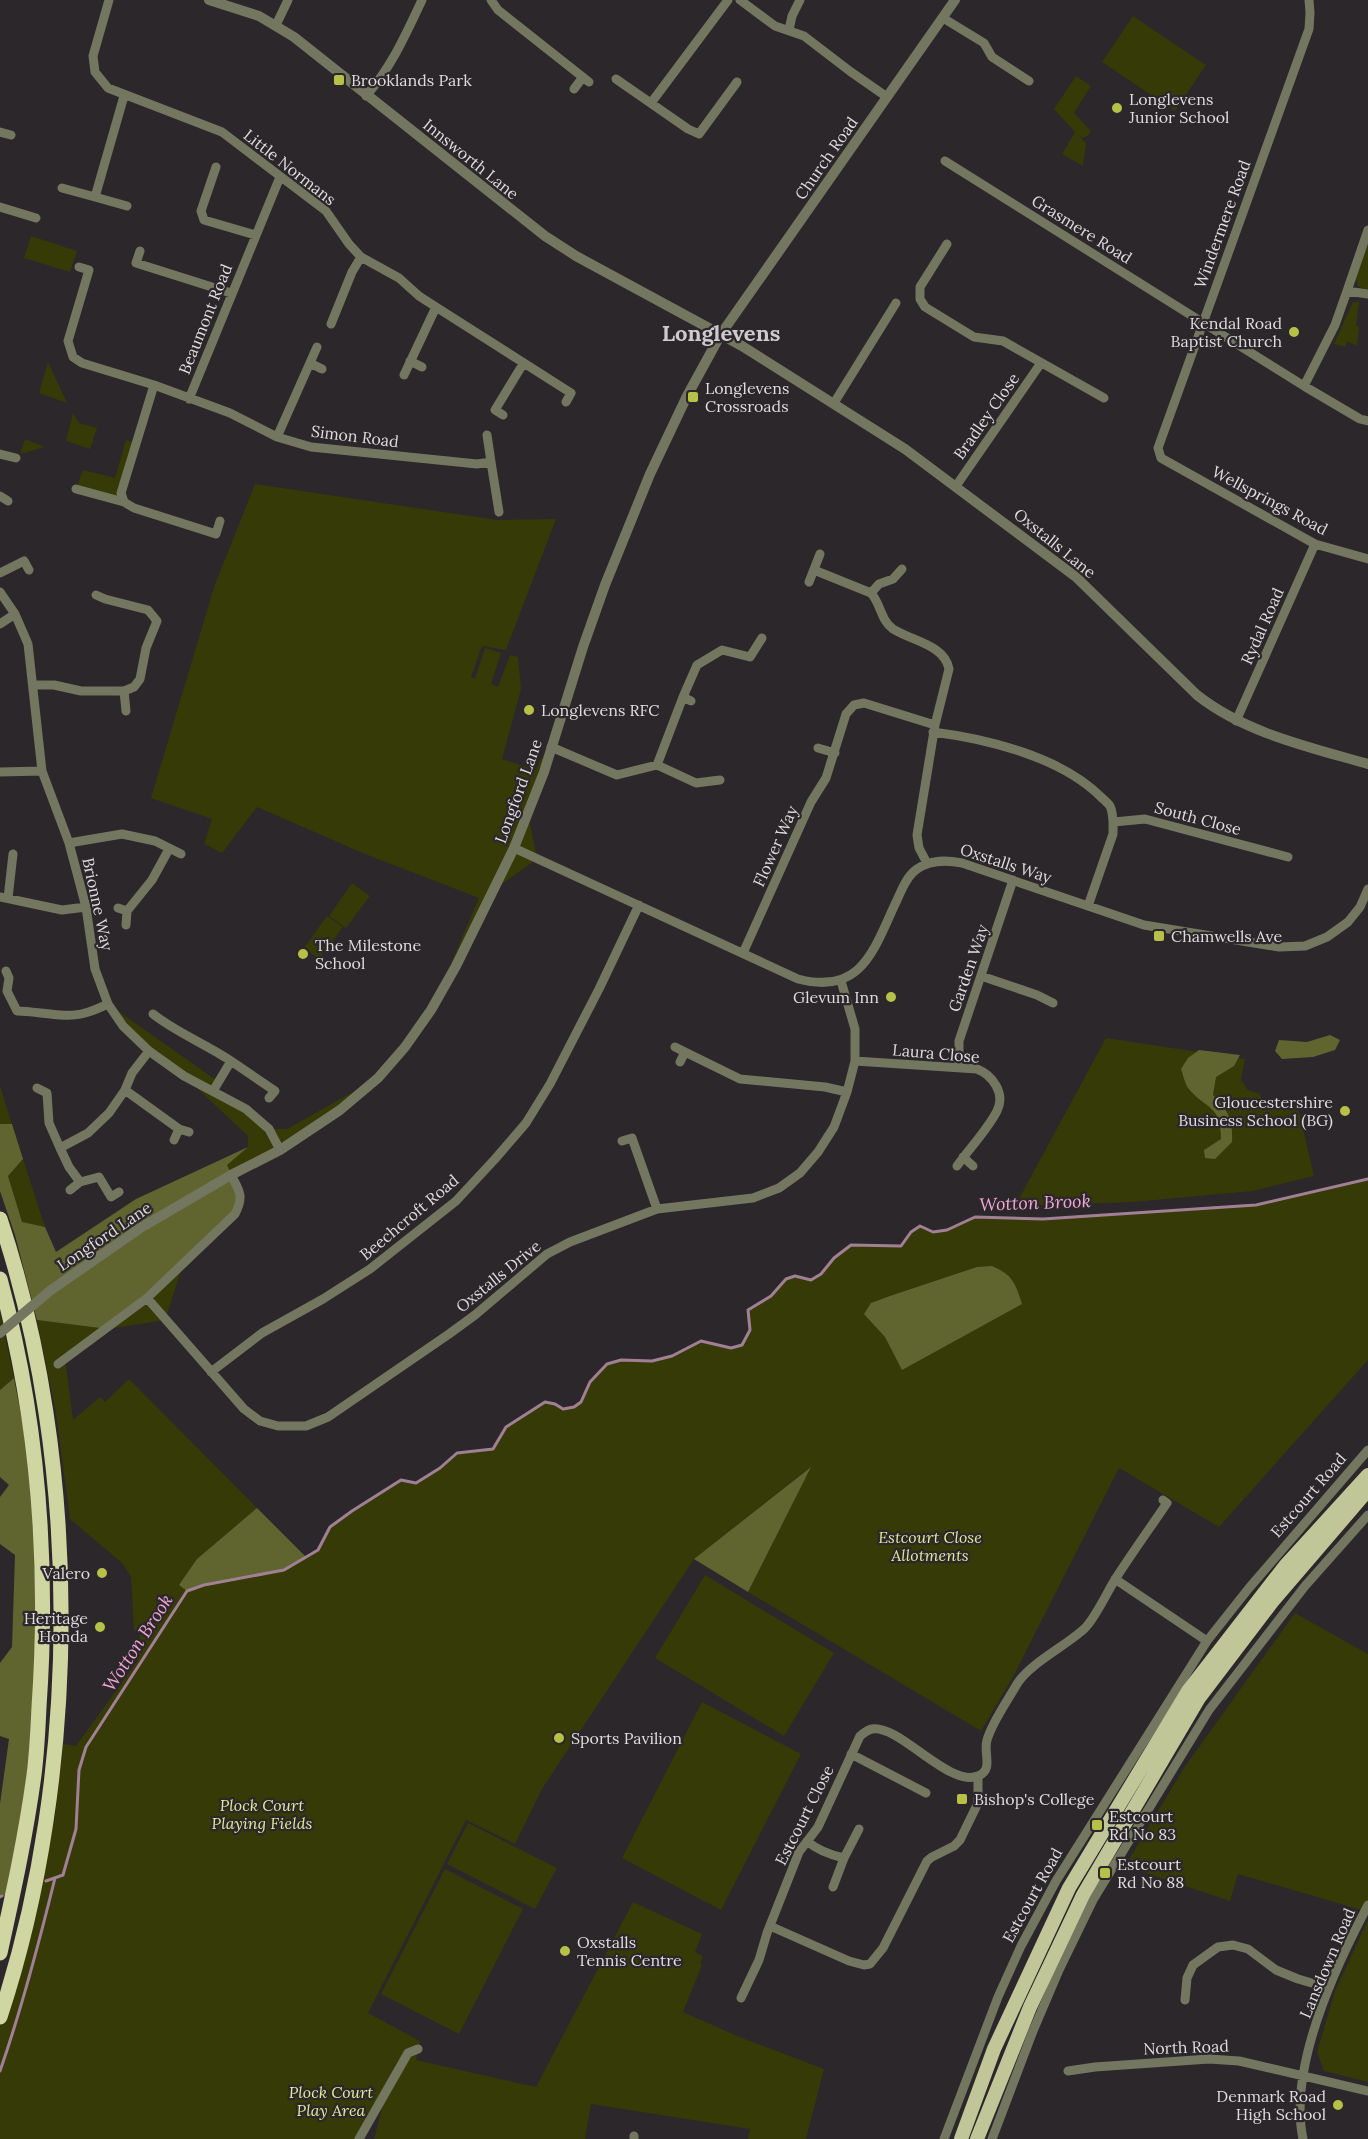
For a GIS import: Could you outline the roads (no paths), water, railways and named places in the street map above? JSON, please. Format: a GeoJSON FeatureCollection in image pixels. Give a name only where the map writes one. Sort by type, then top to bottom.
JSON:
{"type":"FeatureCollection","features":[{"type":"Feature","properties":{"kind":"highway"},"geometry":{"type":"LineString","coordinates":[[0,1219],[33,1345],[48,1431],[60,1554],[61,1635],[51,1787],[40,1858],[25,1927],[0,2018]]}},
{"type":"Feature","properties":{"kind":"highway"},"geometry":{"type":"LineString","coordinates":[[0,1279],[31,1429],[41,1532],[44,1644],[35,1773],[21,1859],[0,1953]]}},
{"type":"Feature","properties":{"kind":"main road","name":"Estcourt Road"},"geometry":{"type":"LineString","coordinates":[[961,2139],[994,2049],[1069,1888],[1184,1687],[1255,1592],[1285,1566],[1368,1475]]}},
{"type":"Feature","properties":{"kind":"main road"},"geometry":{"type":"LineString","coordinates":[[977,2139],[1018,2035],[1054,1967],[1083,1895],[1199,1698],[1294,1575],[1368,1490]]}},
{"type":"Feature","properties":{"kind":"street","name":"Little Normans"},"geometry":{"type":"LineString","coordinates":[[109,0],[93,56],[95,72],[108,88],[222,132],[326,211],[361,257],[399,278],[419,296],[523,364],[574,389],[566,402]]}},
{"type":"Feature","properties":{"kind":"street","name":"Innsworth Lane"},"geometry":{"type":"LineString","coordinates":[[209,0],[260,16],[276,25],[545,236],[576,256],[721,334]]}},
{"type":"Feature","properties":{"kind":"street"},"geometry":{"type":"LineString","coordinates":[[276,25],[288,0]]}},
{"type":"Feature","properties":{"kind":"street"},"geometry":{"type":"LineString","coordinates":[[366,96],[384,75],[397,54],[422,0]]}},
{"type":"Feature","properties":{"kind":"street"},"geometry":{"type":"LineString","coordinates":[[490,0],[498,10],[586,79],[574,89]]}},
{"type":"Feature","properties":{"kind":"street"},"geometry":{"type":"LineString","coordinates":[[651,103],[728,0]]}},
{"type":"Feature","properties":{"kind":"street"},"geometry":{"type":"LineString","coordinates":[[740,0],[775,26],[804,36],[887,97]]}},
{"type":"Feature","properties":{"kind":"street"},"geometry":{"type":"LineString","coordinates":[[789,30],[792,16],[800,0]]}},
{"type":"Feature","properties":{"kind":"street","name":"Church Road"},"geometry":{"type":"LineString","coordinates":[[721,334],[955,0]]}},
{"type":"Feature","properties":{"kind":"street","name":"Windermere Road"},"geometry":{"type":"LineString","coordinates":[[1161,458],[1158,448],[1309,29],[1309,0]]}},
{"type":"Feature","properties":{"kind":"street"},"geometry":{"type":"LineString","coordinates":[[943,18],[984,43],[992,57],[1026,75]]}},
{"type":"Feature","properties":{"kind":"street"},"geometry":{"type":"LineString","coordinates":[[616,79],[688,129],[697,138],[730,98],[737,82]]}},
{"type":"Feature","properties":{"kind":"street"},"geometry":{"type":"LineString","coordinates":[[95,197],[124,96]]}},
{"type":"Feature","properties":{"kind":"street"},"geometry":{"type":"LineString","coordinates":[[0,132],[11,135]]}},
{"type":"Feature","properties":{"kind":"street","name":"Grasmere Road"},"geometry":{"type":"LineString","coordinates":[[945,161],[1304,386],[1360,419],[1368,421]]}},
{"type":"Feature","properties":{"kind":"street"},"geometry":{"type":"LineString","coordinates":[[216,167],[201,211],[204,220],[255,236]]}},
{"type":"Feature","properties":{"kind":"street","name":"Beaumont Road"},"geometry":{"type":"LineString","coordinates":[[79,267],[89,270],[68,341],[73,357],[82,363],[189,399],[280,177]]}},
{"type":"Feature","properties":{"kind":"street"},"geometry":{"type":"LineString","coordinates":[[62,188],[127,206]]}},
{"type":"Feature","properties":{"kind":"street"},"geometry":{"type":"LineString","coordinates":[[0,207],[36,218]]}},
{"type":"Feature","properties":{"kind":"street"},"geometry":{"type":"LineString","coordinates":[[1304,386],[1335,325],[1368,230]]}},
{"type":"Feature","properties":{"kind":"street","name":"Bradley Close"},"geometry":{"type":"LineString","coordinates":[[946,250],[920,287],[920,299],[926,307],[974,337],[1003,341],[1104,398]]}},
{"type":"Feature","properties":{"kind":"street"},"geometry":{"type":"LineString","coordinates":[[140,251],[136,263],[231,293]]}},
{"type":"Feature","properties":{"kind":"street"},"geometry":{"type":"LineString","coordinates":[[330,317],[361,257]]}},
{"type":"Feature","properties":{"kind":"street"},"geometry":{"type":"LineString","coordinates":[[1347,291],[1368,294]]}},
{"type":"Feature","properties":{"kind":"street"},"geometry":{"type":"LineString","coordinates":[[404,375],[436,307]]}},
{"type":"Feature","properties":{"kind":"street"},"geometry":{"type":"LineString","coordinates":[[834,403],[894,307],[901,317]]}},
{"type":"Feature","properties":{"kind":"street","name":"Oxstalls Lane"},"geometry":{"type":"LineString","coordinates":[[721,334],[905,449],[1076,577],[1215,710],[1262,731],[1368,764]]}},
{"type":"Feature","properties":{"kind":"street","name":"Longford Lane"},"geometry":{"type":"LineString","coordinates":[[0,1333],[51,1290],[142,1227],[231,1175],[280,1150],[348,1104],[378,1078],[405,1047],[431,1010],[456,966],[514,848],[544,772],[586,637],[628,527],[687,396],[721,334]]}},
{"type":"Feature","properties":{"kind":"street"},"geometry":{"type":"LineString","coordinates":[[277,437],[316,347]]}},
{"type":"Feature","properties":{"kind":"street"},"geometry":{"type":"LineString","coordinates":[[410,361],[422,367]]}},
{"type":"Feature","properties":{"kind":"street"},"geometry":{"type":"LineString","coordinates":[[309,363],[322,369]]}},
{"type":"Feature","properties":{"kind":"street","name":"Bradley Close"},"geometry":{"type":"LineString","coordinates":[[956,486],[1041,363]]}},
{"type":"Feature","properties":{"kind":"street"},"geometry":{"type":"LineString","coordinates":[[502,415],[495,410],[523,364]]}},
{"type":"Feature","properties":{"kind":"street"},"geometry":{"type":"LineString","coordinates":[[124,502],[121,493],[154,386]]}},
{"type":"Feature","properties":{"kind":"street"},"geometry":{"type":"LineString","coordinates":[[1090,404],[1094,394]]}},
{"type":"Feature","properties":{"kind":"street","name":"Simon Road"},"geometry":{"type":"LineString","coordinates":[[189,399],[230,413],[277,437],[311,447],[477,464],[491,462]]}},
{"type":"Feature","properties":{"kind":"street"},"geometry":{"type":"LineString","coordinates":[[487,435],[499,512]]}},
{"type":"Feature","properties":{"kind":"street"},"geometry":{"type":"LineString","coordinates":[[0,454],[16,458]]}},
{"type":"Feature","properties":{"kind":"street","name":"Wellsprings Road"},"geometry":{"type":"LineString","coordinates":[[1161,458],[1315,544],[1368,560]]}},
{"type":"Feature","properties":{"kind":"street"},"geometry":{"type":"LineString","coordinates":[[76,489],[124,502],[134,508],[216,534],[220,521]]}},
{"type":"Feature","properties":{"kind":"street","name":"Rydal Road"},"geometry":{"type":"LineString","coordinates":[[1236,721],[1315,544]]}},
{"type":"Feature","properties":{"kind":"street"},"geometry":{"type":"LineString","coordinates":[[809,582],[820,554]]}},
{"type":"Feature","properties":{"kind":"street"},"geometry":{"type":"LineString","coordinates":[[0,573],[24,561],[29,570]]}},
{"type":"Feature","properties":{"kind":"street"},"geometry":{"type":"LineString","coordinates":[[871,593],[879,584],[893,579],[903,568]]}},
{"type":"Feature","properties":{"kind":"street"},"geometry":{"type":"LineString","coordinates":[[514,848],[798,979],[820,983],[841,981],[861,967],[871,954],[904,884],[917,869],[927,863],[919,848],[917,834],[934,728],[950,669],[947,659],[937,651],[892,628],[885,622],[877,600],[871,593],[814,570]]}},
{"type":"Feature","properties":{"kind":"street","name":"Brionne Way"},"geometry":{"type":"LineString","coordinates":[[0,592],[15,614],[28,644],[42,771],[69,843],[86,907],[95,969],[108,1004],[123,1026],[149,1051],[184,1076],[246,1109],[269,1130],[280,1150]]}},
{"type":"Feature","properties":{"kind":"street"},"geometry":{"type":"LineString","coordinates":[[33,685],[54,685],[81,691],[124,691],[134,687],[140,679],[146,648],[157,621],[148,610],[101,601]]}},
{"type":"Feature","properties":{"kind":"street"},"geometry":{"type":"LineString","coordinates":[[0,624],[15,614]]}},
{"type":"Feature","properties":{"kind":"street"},"geometry":{"type":"LineString","coordinates":[[657,765],[687,699],[698,665],[722,646],[750,662],[762,638]]}},
{"type":"Feature","properties":{"kind":"street"},"geometry":{"type":"LineString","coordinates":[[124,691],[126,711]]}},
{"type":"Feature","properties":{"kind":"street","name":"Flower Way"},"geometry":{"type":"LineString","coordinates":[[743,953],[811,802],[826,778],[846,714],[854,705],[864,703],[934,728]]}},
{"type":"Feature","properties":{"kind":"street"},"geometry":{"type":"LineString","coordinates":[[934,728],[1001,745],[1052,764],[1091,787],[1110,806],[1114,822],[1113,834],[1088,906]]}},
{"type":"Feature","properties":{"kind":"street"},"geometry":{"type":"LineString","coordinates":[[551,747],[617,775],[657,765],[696,783],[720,780]]}},
{"type":"Feature","properties":{"kind":"street"},"geometry":{"type":"LineString","coordinates":[[818,748],[835,753]]}},
{"type":"Feature","properties":{"kind":"street"},"geometry":{"type":"LineString","coordinates":[[4,775],[42,771]]}},
{"type":"Feature","properties":{"kind":"street","name":"South Close"},"geometry":{"type":"LineString","coordinates":[[1114,822],[1145,819],[1273,858],[1288,858]]}},
{"type":"Feature","properties":{"kind":"street"},"geometry":{"type":"LineString","coordinates":[[69,843],[122,834],[155,841],[181,854]]}},
{"type":"Feature","properties":{"kind":"street"},"geometry":{"type":"LineString","coordinates":[[126,925],[123,910],[152,880],[169,849]]}},
{"type":"Feature","properties":{"kind":"street"},"geometry":{"type":"LineString","coordinates":[[13,854],[16,865],[4,898],[62,910],[86,907]]}},
{"type":"Feature","properties":{"kind":"street","name":"Oxstalls Way"},"geometry":{"type":"LineString","coordinates":[[927,863],[947,860],[962,863],[1144,925],[1279,947],[1305,946],[1327,937],[1348,922],[1360,907],[1368,889]]}},
{"type":"Feature","properties":{"kind":"street","name":"Garden Way"},"geometry":{"type":"LineString","coordinates":[[958,1067],[959,1041],[1013,880]]}},
{"type":"Feature","properties":{"kind":"street","name":"Beechcroft Road"},"geometry":{"type":"LineString","coordinates":[[211,1372],[262,1333],[323,1299],[370,1269],[456,1201],[495,1160],[526,1123],[550,1084],[639,905]]}},
{"type":"Feature","properties":{"kind":"street"},"geometry":{"type":"LineString","coordinates":[[9,976],[7,991],[15,1015],[38,1011],[66,1015],[84,1014],[108,1004]]}},
{"type":"Feature","properties":{"kind":"street"},"geometry":{"type":"LineString","coordinates":[[981,976],[1037,995],[1053,1003]]}},
{"type":"Feature","properties":{"kind":"street","name":"Oxstalls Drive"},"geometry":{"type":"LineString","coordinates":[[147,1298],[244,1409],[260,1421],[278,1426],[306,1426],[328,1416],[449,1334],[547,1254],[570,1242],[657,1209],[753,1198],[779,1188],[800,1173],[818,1152],[834,1127],[855,1061],[855,1029],[841,981]]}},
{"type":"Feature","properties":{"kind":"street"},"geometry":{"type":"LineString","coordinates":[[153,1014],[178,1031],[211,1047],[275,1091]]}},
{"type":"Feature","properties":{"kind":"street"},"geometry":{"type":"LineString","coordinates":[[675,1047],[740,1079],[825,1087],[847,1092]]}},
{"type":"Feature","properties":{"kind":"street"},"geometry":{"type":"LineString","coordinates":[[60,1148],[88,1133],[109,1113],[125,1090],[132,1073],[149,1051]]}},
{"type":"Feature","properties":{"kind":"street"},"geometry":{"type":"LineString","coordinates":[[680,1062],[685,1052]]}},
{"type":"Feature","properties":{"kind":"street"},"geometry":{"type":"LineString","coordinates":[[213,1091],[231,1061]]}},
{"type":"Feature","properties":{"kind":"street","name":"Laura Close"},"geometry":{"type":"LineString","coordinates":[[855,1061],[977,1069],[992,1078],[999,1091],[998,1110],[957,1166]]}},
{"type":"Feature","properties":{"kind":"street"},"geometry":{"type":"LineString","coordinates":[[37,1088],[51,1090],[50,1123],[69,1167],[80,1182]]}},
{"type":"Feature","properties":{"kind":"street"},"geometry":{"type":"LineString","coordinates":[[125,1090],[179,1129],[189,1132]]}},
{"type":"Feature","properties":{"kind":"street"},"geometry":{"type":"LineString","coordinates":[[174,1140],[179,1129]]}},
{"type":"Feature","properties":{"kind":"street"},"geometry":{"type":"LineString","coordinates":[[622,1141],[632,1138],[657,1209]]}},
{"type":"Feature","properties":{"kind":"street"},"geometry":{"type":"LineString","coordinates":[[963,1157],[974,1166]]}},
{"type":"Feature","properties":{"kind":"street"},"geometry":{"type":"LineString","coordinates":[[58,1364],[147,1298],[235,1215],[241,1204],[240,1192],[231,1175]]}},
{"type":"Feature","properties":{"kind":"street"},"geometry":{"type":"LineString","coordinates":[[70,1190],[80,1182],[99,1177],[111,1197]]}},
{"type":"Feature","properties":{"kind":"street","name":"Estcourt Road"},"geometry":{"type":"LineString","coordinates":[[944,2139],[991,2016],[1021,1946],[1056,1881],[1184,1687],[1207,1641],[1255,1592],[1368,1450]]}},
{"type":"Feature","properties":{"kind":"street"},"geometry":{"type":"LineString","coordinates":[[770,1926],[849,1961],[864,1965],[870,1964],[883,1948],[927,1861],[954,1846],[960,1840],[978,1803],[978,1776],[983,1774],[987,1768],[988,1735],[1020,1680],[1085,1628],[1167,1503]]}},
{"type":"Feature","properties":{"kind":"street"},"geometry":{"type":"LineString","coordinates":[[992,2139],[1033,2031],[1054,1967],[1093,1900],[1209,1710],[1305,1586],[1368,1515]]}},
{"type":"Feature","properties":{"kind":"street"},"geometry":{"type":"LineString","coordinates":[[1294,1575],[1305,1586]]}},
{"type":"Feature","properties":{"kind":"street"},"geometry":{"type":"LineString","coordinates":[[1115,1579],[1207,1641]]}},
{"type":"Feature","properties":{"kind":"street","name":"Estcourt Close"},"geometry":{"type":"LineString","coordinates":[[741,1998],[759,1960],[799,1851],[818,1827],[860,1736],[872,1729],[878,1729],[954,1772],[966,1777],[978,1776]]}},
{"type":"Feature","properties":{"kind":"street"},"geometry":{"type":"LineString","coordinates":[[851,1754],[926,1793]]}},
{"type":"Feature","properties":{"kind":"street"},"geometry":{"type":"LineString","coordinates":[[833,1887],[844,1858],[859,1829]]}},
{"type":"Feature","properties":{"kind":"street"},"geometry":{"type":"LineString","coordinates":[[807,1841],[812,1846],[844,1858]]}},
{"type":"Feature","properties":{"kind":"street","name":"Lansdown Road"},"geometry":{"type":"LineString","coordinates":[[1303,2139],[1300,2111],[1304,2075],[1313,2035],[1329,1988],[1368,1905]]}},
{"type":"Feature","properties":{"kind":"street"},"geometry":{"type":"LineString","coordinates":[[1174,1989],[1185,1995],[1187,1978],[1193,1965],[1218,1947],[1233,1945],[1248,1949],[1287,1975],[1329,1988]]}},
{"type":"Feature","properties":{"kind":"street"},"geometry":{"type":"LineString","coordinates":[[359,2139],[408,2053],[418,2049]]}},
{"type":"Feature","properties":{"kind":"street","name":"North Road"},"geometry":{"type":"LineString","coordinates":[[1068,2071],[1209,2059],[1239,2061],[1368,2091]]}},
{"type":"Feature","properties":{"kind":"waterway","name":"Wotton Brook"},"geometry":{"type":"LineString","coordinates":[[46,1881],[63,1875],[76,1829],[79,1770],[86,1747],[187,1591],[204,1585],[284,1570],[318,1550],[330,1527],[401,1480],[416,1483],[440,1468],[457,1453],[493,1449],[506,1427],[545,1402],[563,1409],[574,1407],[581,1402],[590,1382],[607,1364],[621,1360],[652,1361],[672,1356],[701,1341],[731,1348],[742,1345],[750,1330],[748,1310],[771,1296],[786,1279],[795,1276],[811,1280],[821,1274],[834,1258],[851,1245],[901,1246],[911,1232],[920,1226],[933,1232],[947,1230],[975,1217],[1043,1219],[1256,1205],[1368,1179]]}},
{"type":"Feature","properties":{"kind":"waterway"},"geometry":{"type":"LineString","coordinates":[[0,2071],[30,1975],[55,1878]]}},
{"type":"Feature","properties":{"kind":"place","name":"Brooklands Park"},"geometry":{"type":"Point","coordinates":[339,80]}},
{"type":"Feature","properties":{"kind":"place","name":"Longlevens Junior School"},"geometry":{"type":"Point","coordinates":[1117,108]}},
{"type":"Feature","properties":{"kind":"place","name":"Kendal Road Baptist Church"},"geometry":{"type":"Point","coordinates":[1294,332]}},
{"type":"Feature","properties":{"kind":"place","name":"Longlevens Crossroads"},"geometry":{"type":"Point","coordinates":[693,397]}},
{"type":"Feature","properties":{"kind":"place","name":"Longlevens RFC"},"geometry":{"type":"Point","coordinates":[529,710]}},
{"type":"Feature","properties":{"kind":"place","name":"Chamwells Ave"},"geometry":{"type":"Point","coordinates":[1159,936]}},
{"type":"Feature","properties":{"kind":"place","name":"The Milestone School"},"geometry":{"type":"Point","coordinates":[303,954]}},
{"type":"Feature","properties":{"kind":"place","name":"Glevum Inn"},"geometry":{"type":"Point","coordinates":[891,997]}},
{"type":"Feature","properties":{"kind":"place","name":"Gloucestershire Business School (BG)"},"geometry":{"type":"Point","coordinates":[1345,1111]}},
{"type":"Feature","properties":{"kind":"place","name":"Valero"},"geometry":{"type":"Point","coordinates":[102,1573]}},
{"type":"Feature","properties":{"kind":"place","name":"Heritage Honda"},"geometry":{"type":"Point","coordinates":[100,1627]}},
{"type":"Feature","properties":{"kind":"place","name":"Sports Pavilion"},"geometry":{"type":"Point","coordinates":[559,1738]}},
{"type":"Feature","properties":{"kind":"place","name":"Bishop's College"},"geometry":{"type":"Point","coordinates":[962,1799]}},
{"type":"Feature","properties":{"kind":"place","name":"Estcourt Rd No 83"},"geometry":{"type":"Point","coordinates":[1097,1825]}},
{"type":"Feature","properties":{"kind":"place","name":"Estcourt Rd No 88"},"geometry":{"type":"Point","coordinates":[1105,1873]}},
{"type":"Feature","properties":{"kind":"place","name":"Oxstalls Tennis Centre"},"geometry":{"type":"Point","coordinates":[565,1951]}},
{"type":"Feature","properties":{"kind":"place","name":"Denmark Road High School"},"geometry":{"type":"Point","coordinates":[1338,2105]}},
{"type":"Feature","properties":{"kind":"district","name":"Longlevens"},"geometry":{"type":"Point","coordinates":[721,333]}},
{"type":"Feature","properties":{"kind":"park label","name":"Estcourt Close Allotments"},"geometry":{"type":"Point","coordinates":[930,1546]}},
{"type":"Feature","properties":{"kind":"park label","name":"Plock Court Playing Fields"},"geometry":{"type":"Point","coordinates":[262,1814]}},
{"type":"Feature","properties":{"kind":"park label","name":"Plock Court Play Area"},"geometry":{"type":"Point","coordinates":[331,2101]}}]}
